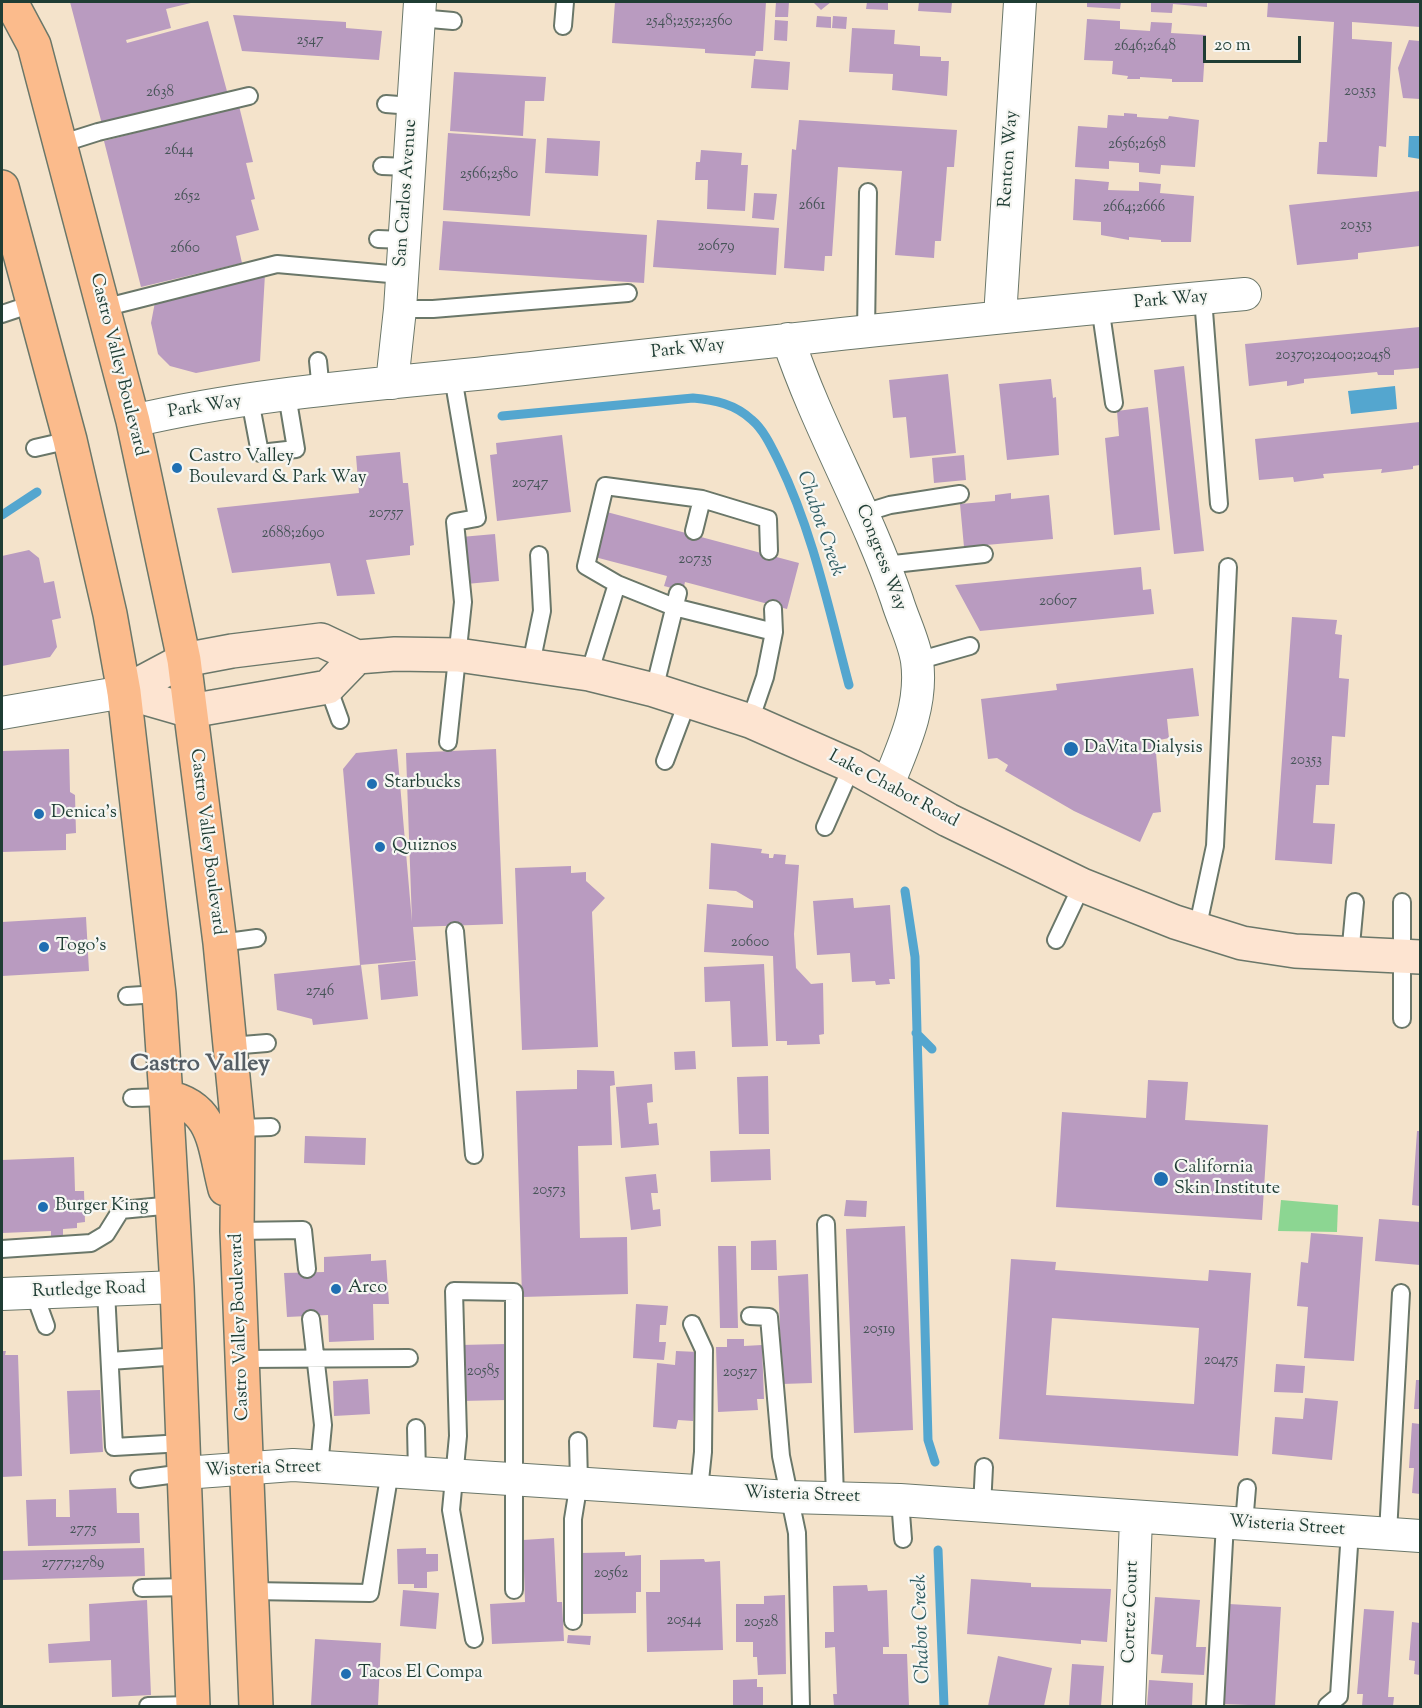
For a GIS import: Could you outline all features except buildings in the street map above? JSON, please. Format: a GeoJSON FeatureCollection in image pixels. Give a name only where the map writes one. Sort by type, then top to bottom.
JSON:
{"type":"FeatureCollection","features":[{"type":"Feature","properties":{"kind":"main road","name":"Castro Valley Boulevard"},"geometry":{"type":"LineString","coordinates":[[11,2],[34,45],[133,422],[184,660],[220,943],[238,1128],[237,1231],[256,1707]]}},
{"type":"Feature","properties":{"kind":"main road"},"geometry":{"type":"LineString","coordinates":[[2,187],[70,441],[110,614],[124,692],[143,995],[166,1096],[177,1287],[193,1706]]}},
{"type":"Feature","properties":{"kind":"main road","name":"Lake Chabot Road"},"geometry":{"type":"LineString","coordinates":[[124,692],[184,660],[232,651],[321,640],[357,657],[395,654],[458,655],[589,674],[654,690],[750,721],[852,766],[888,784],[948,820],[1082,885],[1135,908],[1197,930],[1242,943],[1350,956],[1410,957]]}},
{"type":"Feature","properties":{"kind":"main road"},"geometry":{"type":"LineString","coordinates":[[328,687],[357,657]]}},
{"type":"Feature","properties":{"kind":"main road","name":"Lake Chabot Road"},"geometry":{"type":"LineString","coordinates":[[124,692],[190,711],[328,687]]}},
{"type":"Feature","properties":{"kind":"main road"},"geometry":{"type":"LineString","coordinates":[[166,1096],[191,1104],[201,1113],[212,1136],[237,1231]]}},
{"type":"Feature","properties":{"kind":"street","name":"Renton Way"},"geometry":{"type":"LineString","coordinates":[[1000,317],[1020,2]]}},
{"type":"Feature","properties":{"kind":"street","name":"San Carlos Avenue"},"geometry":{"type":"LineString","coordinates":[[392,383],[400,309],[401,275],[391,240],[399,105],[419,10]]}},
{"type":"Feature","properties":{"kind":"street","name":"Park Way"},"geometry":{"type":"LineString","coordinates":[[133,422],[174,412],[287,395],[320,376],[392,383],[1100,306],[1245,294]]}},
{"type":"Feature","properties":{"kind":"street","name":"Congress Way"},"geometry":{"type":"LineString","coordinates":[[788,339],[804,384],[885,564],[917,661],[916,705],[910,730],[888,784]]}},
{"type":"Feature","properties":{"kind":"street","name":"Lake Chabot Road"},"geometry":{"type":"LineString","coordinates":[[2,713],[124,692]]}},
{"type":"Feature","properties":{"kind":"street","name":"Rutledge Road"},"geometry":{"type":"LineString","coordinates":[[2,1294],[177,1287]]}},
{"type":"Feature","properties":{"kind":"street","name":"Wisteria Street"},"geometry":{"type":"LineString","coordinates":[[183,1458],[246,1469],[293,1465],[789,1497],[900,1500],[1420,1536]]}},
{"type":"Feature","properties":{"kind":"street","name":"Cortez Court"},"geometry":{"type":"LineString","coordinates":[[1129,1707],[1136,1518]]}},
{"type":"Feature","properties":{"kind":"lane"},"geometry":{"type":"LineString","coordinates":[[563,26],[565,2]]}},
{"type":"Feature","properties":{"kind":"lane"},"geometry":{"type":"LineString","coordinates":[[419,10],[453,21]]}},
{"type":"Feature","properties":{"kind":"lane"},"geometry":{"type":"LineString","coordinates":[[60,144],[98,132],[249,96]]}},
{"type":"Feature","properties":{"kind":"lane"},"geometry":{"type":"LineString","coordinates":[[866,332],[868,192]]}},
{"type":"Feature","properties":{"kind":"lane"},"geometry":{"type":"LineString","coordinates":[[103,308],[277,264],[401,275]]}},
{"type":"Feature","properties":{"kind":"lane"},"geometry":{"type":"LineString","coordinates":[[400,309],[433,309],[628,293]]}},
{"type":"Feature","properties":{"kind":"lane"},"geometry":{"type":"LineString","coordinates":[[1203,298],[1219,504]]}},
{"type":"Feature","properties":{"kind":"lane"},"geometry":{"type":"LineString","coordinates":[[2,314],[32,304]]}},
{"type":"Feature","properties":{"kind":"lane"},"geometry":{"type":"LineString","coordinates":[[1100,306],[1114,403]]}},
{"type":"Feature","properties":{"kind":"lane"},"geometry":{"type":"LineString","coordinates":[[448,742],[463,602],[455,522],[477,518],[453,377]]}},
{"type":"Feature","properties":{"kind":"lane"},"geometry":{"type":"LineString","coordinates":[[250,400],[260,453],[296,449],[287,395]]}},
{"type":"Feature","properties":{"kind":"lane"},"geometry":{"type":"LineString","coordinates":[[35,448],[70,441]]}},
{"type":"Feature","properties":{"kind":"lane"},"geometry":{"type":"LineString","coordinates":[[769,551],[768,519],[702,499],[605,486],[586,566],[617,584],[676,600],[774,632]]}},
{"type":"Feature","properties":{"kind":"lane"},"geometry":{"type":"LineString","coordinates":[[864,513],[890,505],[960,494]]}},
{"type":"Feature","properties":{"kind":"lane"},"geometry":{"type":"LineString","coordinates":[[694,531],[702,499]]}},
{"type":"Feature","properties":{"kind":"lane"},"geometry":{"type":"LineString","coordinates":[[885,564],[984,554]]}},
{"type":"Feature","properties":{"kind":"lane"},"geometry":{"type":"LineString","coordinates":[[531,664],[542,611],[539,555]]}},
{"type":"Feature","properties":{"kind":"lane"},"geometry":{"type":"LineString","coordinates":[[1197,930],[1215,846],[1228,567]]}},
{"type":"Feature","properties":{"kind":"lane"},"geometry":{"type":"LineString","coordinates":[[589,674],[617,584]]}},
{"type":"Feature","properties":{"kind":"lane"},"geometry":{"type":"LineString","coordinates":[[654,690],[676,600]]}},
{"type":"Feature","properties":{"kind":"lane"},"geometry":{"type":"LineString","coordinates":[[750,721],[765,677],[774,632],[772,609]]}},
{"type":"Feature","properties":{"kind":"lane"},"geometry":{"type":"LineString","coordinates":[[917,661],[970,646]]}},
{"type":"Feature","properties":{"kind":"lane"},"geometry":{"type":"LineString","coordinates":[[328,687],[339,720]]}},
{"type":"Feature","properties":{"kind":"lane"},"geometry":{"type":"LineString","coordinates":[[665,761],[688,700]]}},
{"type":"Feature","properties":{"kind":"lane"},"geometry":{"type":"LineString","coordinates":[[825,827],[852,766]]}},
{"type":"Feature","properties":{"kind":"lane"},"geometry":{"type":"LineString","coordinates":[[1056,940],[1082,885]]}},
{"type":"Feature","properties":{"kind":"lane"},"geometry":{"type":"LineString","coordinates":[[1350,956],[1354,902]]}},
{"type":"Feature","properties":{"kind":"lane"},"geometry":{"type":"LineString","coordinates":[[1402,902],[1410,957],[1402,1019]]}},
{"type":"Feature","properties":{"kind":"lane"},"geometry":{"type":"LineString","coordinates":[[455,931],[474,1155]]}},
{"type":"Feature","properties":{"kind":"lane"},"geometry":{"type":"LineString","coordinates":[[220,943],[257,938]]}},
{"type":"Feature","properties":{"kind":"lane"},"geometry":{"type":"LineString","coordinates":[[230,1046],[267,1043]]}},
{"type":"Feature","properties":{"kind":"lane"},"geometry":{"type":"LineString","coordinates":[[132,1098],[166,1096]]}},
{"type":"Feature","properties":{"kind":"lane"},"geometry":{"type":"LineString","coordinates":[[238,1128],[272,1127]]}},
{"type":"Feature","properties":{"kind":"lane"},"geometry":{"type":"LineString","coordinates":[[2,1249],[91,1243],[106,1234],[121,1210],[173,1205]]}},
{"type":"Feature","properties":{"kind":"lane"},"geometry":{"type":"LineString","coordinates":[[826,1224],[835,1497]]}},
{"type":"Feature","properties":{"kind":"lane"},"geometry":{"type":"LineString","coordinates":[[237,1231],[303,1230],[307,1269]]}},
{"type":"Feature","properties":{"kind":"lane"},"geometry":{"type":"LineString","coordinates":[[106,1291],[114,1447],[183,1458]]}},
{"type":"Feature","properties":{"kind":"lane"},"geometry":{"type":"LineString","coordinates":[[474,1639],[451,1510],[458,1436],[454,1291],[514,1292],[514,1590]]}},
{"type":"Feature","properties":{"kind":"lane"},"geometry":{"type":"LineString","coordinates":[[34,1293],[46,1326]]}},
{"type":"Feature","properties":{"kind":"lane"},"geometry":{"type":"LineString","coordinates":[[1388,1533],[1401,1293]]}},
{"type":"Feature","properties":{"kind":"lane"},"geometry":{"type":"LineString","coordinates":[[750,1316],[769,1317],[781,1456],[797,1533],[801,1707]]}},
{"type":"Feature","properties":{"kind":"lane"},"geometry":{"type":"LineString","coordinates":[[311,1319],[323,1425],[319,1467]]}},
{"type":"Feature","properties":{"kind":"lane"},"geometry":{"type":"LineString","coordinates":[[692,1324],[704,1350],[703,1452],[699,1490]]}},
{"type":"Feature","properties":{"kind":"lane"},"geometry":{"type":"LineString","coordinates":[[110,1361],[180,1356]]}},
{"type":"Feature","properties":{"kind":"lane"},"geometry":{"type":"LineString","coordinates":[[242,1359],[409,1358]]}},
{"type":"Feature","properties":{"kind":"lane"},"geometry":{"type":"LineString","coordinates":[[251,1591],[370,1593],[416,1428]]}},
{"type":"Feature","properties":{"kind":"lane"},"geometry":{"type":"LineString","coordinates":[[573,1621],[573,1519],[579,1482],[578,1441]]}},
{"type":"Feature","properties":{"kind":"lane"},"geometry":{"type":"LineString","coordinates":[[140,1479],[183,1458]]}},
{"type":"Feature","properties":{"kind":"lane"},"geometry":{"type":"LineString","coordinates":[[982,1507],[984,1467]]}},
{"type":"Feature","properties":{"kind":"lane"},"geometry":{"type":"LineString","coordinates":[[1215,1707],[1235,1523],[1247,1488]]}},
{"type":"Feature","properties":{"kind":"lane"},"geometry":{"type":"LineString","coordinates":[[900,1500],[903,1539]]}},
{"type":"Feature","properties":{"kind":"lane"},"geometry":{"type":"LineString","coordinates":[[1327,1707],[1339,1696],[1350,1531]]}},
{"type":"Feature","properties":{"kind":"lane"},"geometry":{"type":"LineString","coordinates":[[142,1588],[188,1587]]}},
{"type":"Feature","properties":{"kind":"lane"},"geometry":{"type":"LineString","coordinates":[[148,1706],[193,1706]]}},
{"type":"Feature","properties":{"kind":"green space"},"geometry":{"type":"Polygon","coordinates":[[[1281,1200],[1338,1205],[1337,1232],[1278,1231],[1281,1200]]]}},
{"type":"Feature","properties":{"kind":"water"},"geometry":{"type":"Polygon","coordinates":[[[1409,136],[1420,136],[1420,159],[1408,157],[1409,136]]]}},
{"type":"Feature","properties":{"kind":"water"},"geometry":{"type":"Polygon","coordinates":[[[1395,386],[1397,409],[1351,414],[1348,391],[1395,386]]]}},
{"type":"Feature","properties":{"kind":"waterway","name":"Chabot Creek"},"geometry":{"type":"LineString","coordinates":[[502,416],[693,398],[709,400],[739,410],[756,424],[771,445],[791,489],[811,544],[849,685]]}},
{"type":"Feature","properties":{"kind":"waterway","name":"Chabot Creek"},"geometry":{"type":"LineString","coordinates":[[2,515],[37,492]]}},
{"type":"Feature","properties":{"kind":"waterway"},"geometry":{"type":"LineString","coordinates":[[905,891],[915,957],[928,1440],[935,1462]]}},
{"type":"Feature","properties":{"kind":"waterway"},"geometry":{"type":"LineString","coordinates":[[916,1033],[932,1049]]}},
{"type":"Feature","properties":{"kind":"waterway","name":"Chabot Creek"},"geometry":{"type":"LineString","coordinates":[[938,1550],[944,1706]]}},
{"type":"Feature","properties":{"kind":"place","name":"Castro Valley Boulevard & Park Way"},"geometry":{"type":"Point","coordinates":[177,468]}},
{"type":"Feature","properties":{"kind":"place","name":"DaVita Dialysis"},"geometry":{"type":"Point","coordinates":[1071,749]}},
{"type":"Feature","properties":{"kind":"place","name":"Starbucks"},"geometry":{"type":"Point","coordinates":[372,784]}},
{"type":"Feature","properties":{"kind":"place","name":"Denica's"},"geometry":{"type":"Point","coordinates":[39,814]}},
{"type":"Feature","properties":{"kind":"place","name":"Quiznos"},"geometry":{"type":"Point","coordinates":[380,847]}},
{"type":"Feature","properties":{"kind":"place","name":"Togo's"},"geometry":{"type":"Point","coordinates":[44,947]}},
{"type":"Feature","properties":{"kind":"place","name":"California Skin Institute"},"geometry":{"type":"Point","coordinates":[1161,1179]}},
{"type":"Feature","properties":{"kind":"place","name":"Burger King"},"geometry":{"type":"Point","coordinates":[43,1207]}},
{"type":"Feature","properties":{"kind":"place","name":"Arco"},"geometry":{"type":"Point","coordinates":[336,1289]}},
{"type":"Feature","properties":{"kind":"place","name":"Tacos El Compa"},"geometry":{"type":"Point","coordinates":[346,1674]}},
{"type":"Feature","properties":{"kind":"district","name":"Castro Valley"},"geometry":{"type":"Point","coordinates":[200,1066]}}]}
